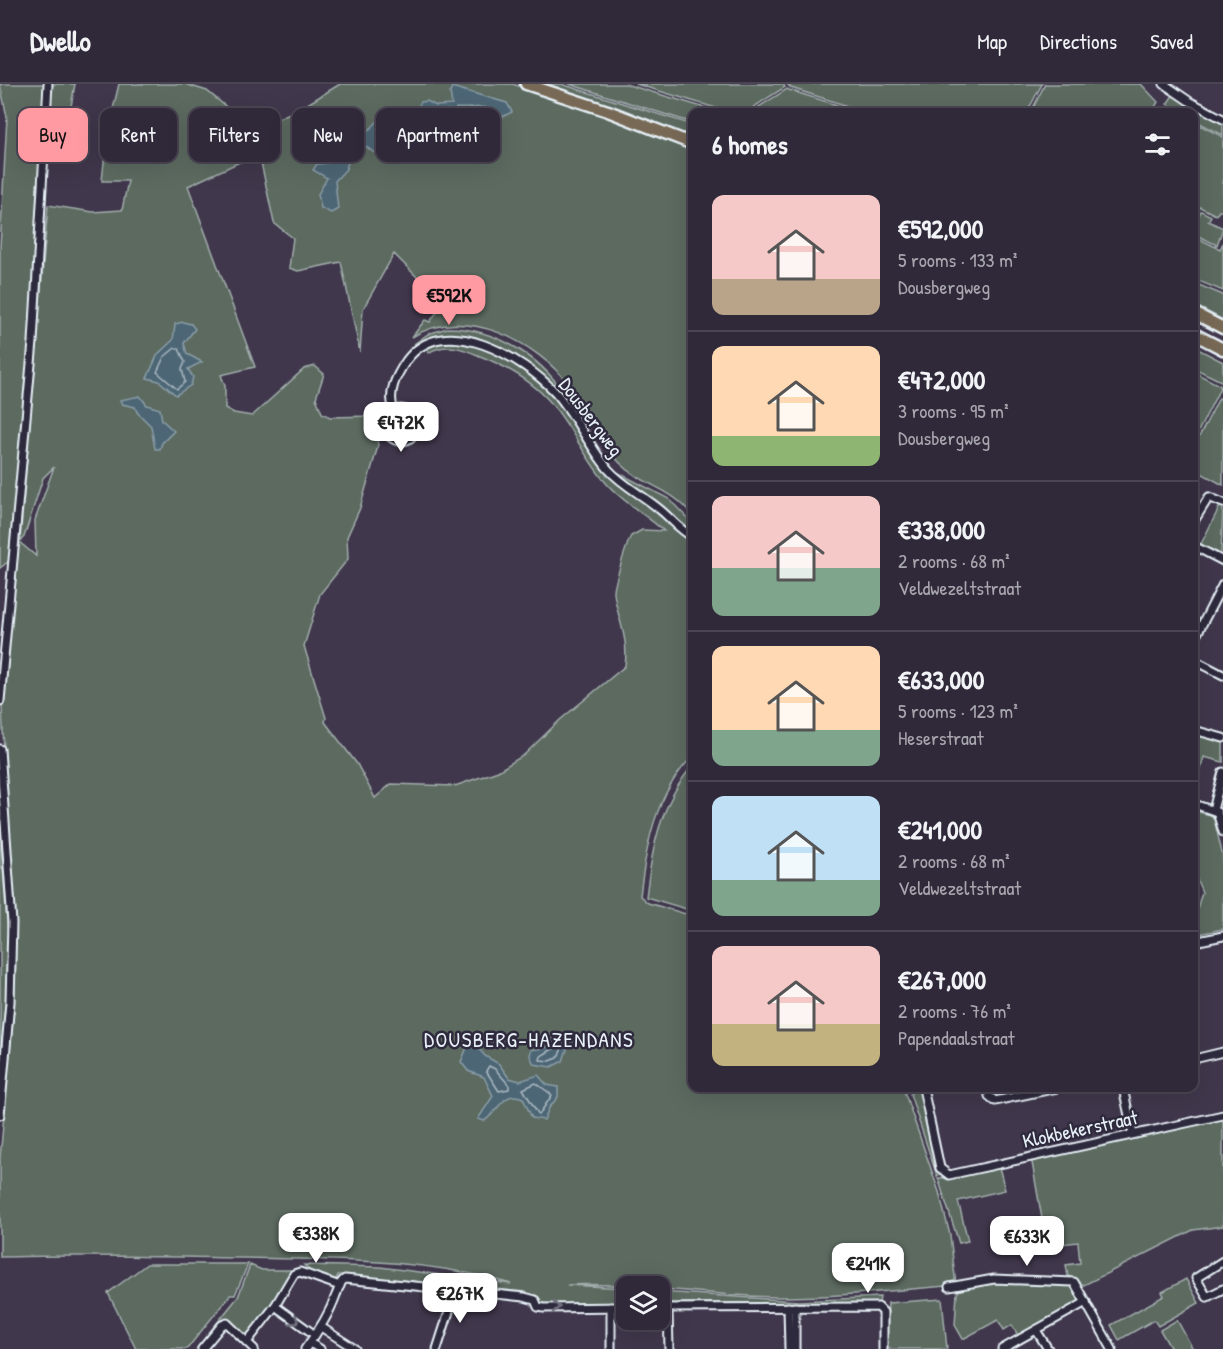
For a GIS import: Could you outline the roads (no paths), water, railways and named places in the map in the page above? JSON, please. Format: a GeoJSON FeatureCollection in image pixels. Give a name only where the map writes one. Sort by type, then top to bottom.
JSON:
{"type":"FeatureCollection","features":[{"type":"Feature","properties":{"kind":"main road"},"geometry":{"type":"LineString","coordinates":[[526,84],[608,111],[688,142]]}},
{"type":"Feature","properties":{"kind":"main road"},"geometry":{"type":"LineString","coordinates":[[1198,315],[1223,328]]}},
{"type":"Feature","properties":{"kind":"main road"},"geometry":{"type":"LineString","coordinates":[[1198,336],[1223,350]]}},
{"type":"Feature","properties":{"kind":"street"},"geometry":{"type":"LineString","coordinates":[[0,701],[33,342],[48,84]]}},
{"type":"Feature","properties":{"kind":"street"},"geometry":{"type":"LineString","coordinates":[[1164,84],[1223,119]]}},
{"type":"Feature","properties":{"kind":"street","name":"Dousbergweg"},"geometry":{"type":"LineString","coordinates":[[394,411],[392,388],[405,363],[419,347],[434,340],[449,338],[488,347],[509,357],[545,383],[564,403],[611,472],[688,533]]}},
{"type":"Feature","properties":{"kind":"street"},"geometry":{"type":"LineString","coordinates":[[405,410],[414,416],[417,428],[409,439],[400,441],[388,434],[386,420],[394,411],[405,410]]}},
{"type":"Feature","properties":{"kind":"street"},"geometry":{"type":"LineString","coordinates":[[1198,514],[1209,496],[1223,502]]}},
{"type":"Feature","properties":{"kind":"street"},"geometry":{"type":"LineString","coordinates":[[1198,548],[1222,559]]}},
{"type":"Feature","properties":{"kind":"street"},"geometry":{"type":"LineString","coordinates":[[1198,632],[1223,584]]}},
{"type":"Feature","properties":{"kind":"street"},"geometry":{"type":"LineString","coordinates":[[1198,662],[1223,675]]}},
{"type":"Feature","properties":{"kind":"street"},"geometry":{"type":"LineString","coordinates":[[1198,731],[1223,738]]}},
{"type":"Feature","properties":{"kind":"street"},"geometry":{"type":"LineString","coordinates":[[0,749],[12,923],[10,1002],[0,1115]]}},
{"type":"Feature","properties":{"kind":"street"},"geometry":{"type":"LineString","coordinates":[[1213,810],[1223,772]]}},
{"type":"Feature","properties":{"kind":"street"},"geometry":{"type":"LineString","coordinates":[[1198,805],[1213,810],[1219,815],[1223,832]]}},
{"type":"Feature","properties":{"kind":"street"},"geometry":{"type":"LineString","coordinates":[[1198,941],[1223,936]]}},
{"type":"Feature","properties":{"kind":"street"},"geometry":{"type":"LineString","coordinates":[[1198,1058],[1223,1052]]}},
{"type":"Feature","properties":{"kind":"street","name":"Klokbekerstraat"},"geometry":{"type":"LineString","coordinates":[[924,1092],[940,1168],[949,1175],[1223,1115]]}},
{"type":"Feature","properties":{"kind":"street"},"geometry":{"type":"LineString","coordinates":[[989,1092],[991,1099],[1032,1092]]}},
{"type":"Feature","properties":{"kind":"street"},"geometry":{"type":"LineString","coordinates":[[1124,1092],[1133,1134]]}},
{"type":"Feature","properties":{"kind":"street"},"geometry":{"type":"LineString","coordinates":[[1223,1261],[1196,1278],[1208,1297],[1223,1289]]}},
{"type":"Feature","properties":{"kind":"street"},"geometry":{"type":"LineString","coordinates":[[247,1342],[275,1306],[294,1274],[300,1272],[340,1286]]}},
{"type":"Feature","properties":{"kind":"street"},"geometry":{"type":"LineString","coordinates":[[320,1349],[308,1346],[321,1327],[341,1281],[346,1278],[525,1297],[535,1300],[538,1307],[544,1308],[616,1307]]}},
{"type":"Feature","properties":{"kind":"street"},"geometry":{"type":"LineString","coordinates":[[949,1287],[994,1279],[1071,1281],[1080,1291],[1112,1349]]}},
{"type":"Feature","properties":{"kind":"street"},"geometry":{"type":"LineString","coordinates":[[437,1349],[456,1290]]}},
{"type":"Feature","properties":{"kind":"street"},"geometry":{"type":"LineString","coordinates":[[1002,1349],[1086,1302]]}},
{"type":"Feature","properties":{"kind":"street"},"geometry":{"type":"LineString","coordinates":[[275,1306],[315,1335]]}},
{"type":"Feature","properties":{"kind":"street"},"geometry":{"type":"LineString","coordinates":[[611,1307],[611,1349]]}},
{"type":"Feature","properties":{"kind":"street"},"geometry":{"type":"LineString","coordinates":[[789,1349],[792,1307]]}},
{"type":"Feature","properties":{"kind":"street"},"geometry":{"type":"LineString","coordinates":[[792,1307],[795,1349]]}},
{"type":"Feature","properties":{"kind":"street"},"geometry":{"type":"LineString","coordinates":[[670,1308],[880,1308],[883,1312],[883,1349]]}},
{"type":"Feature","properties":{"kind":"street"},"geometry":{"type":"LineString","coordinates":[[202,1349],[225,1323],[230,1325],[254,1349]]}},
{"type":"Feature","properties":{"kind":"street"},"geometry":{"type":"LineString","coordinates":[[321,1327],[355,1349]]}},
{"type":"Feature","properties":{"kind":"street"},"geometry":{"type":"LineString","coordinates":[[667,1330],[669,1349]]}},
{"type":"Feature","properties":{"kind":"street"},"geometry":{"type":"LineString","coordinates":[[1036,1330],[1048,1349]]}},
{"type":"Feature","properties":{"kind":"water"},"geometry":{"type":"Polygon","coordinates":[[[452,87],[507,103],[512,112],[502,117],[500,108],[418,108],[421,102],[427,101],[436,106],[452,105],[450,92],[452,87]]]}},
{"type":"Feature","properties":{"kind":"water"},"geometry":{"type":"Polygon","coordinates":[[[376,123],[376,152],[364,145],[364,131],[367,132],[376,123]]]}},
{"type":"Feature","properties":{"kind":"water"},"geometry":{"type":"Polygon","coordinates":[[[348,162],[346,169],[335,181],[338,209],[331,213],[321,208],[318,194],[327,178],[313,170],[317,164],[348,162]]]}},
{"type":"Feature","properties":{"kind":"water"},"geometry":{"type":"Polygon","coordinates":[[[183,322],[191,324],[195,329],[184,343],[187,354],[202,362],[188,369],[193,377],[191,385],[176,395],[159,381],[147,378],[158,354],[173,340],[175,324],[183,322]]]}},
{"type":"Feature","properties":{"kind":"water"},"geometry":{"type":"Polygon","coordinates":[[[140,396],[147,405],[160,409],[162,420],[174,431],[162,443],[160,449],[155,449],[151,426],[135,407],[122,404],[120,400],[140,396]]]}},
{"type":"Feature","properties":{"kind":"water"},"geometry":{"type":"Polygon","coordinates":[[[562,1034],[568,1046],[563,1061],[551,1067],[534,1064],[530,1056],[531,1050],[547,1047],[557,1035],[562,1034]]]}},
{"type":"Feature","properties":{"kind":"water"},"geometry":{"type":"Polygon","coordinates":[[[475,1044],[485,1056],[499,1064],[509,1078],[520,1081],[538,1075],[547,1085],[558,1087],[558,1097],[549,1108],[544,1120],[532,1118],[523,1098],[516,1096],[506,1099],[484,1121],[478,1119],[493,1096],[484,1077],[468,1071],[461,1062],[468,1045],[475,1044]]]}},
{"type":"Feature","properties":{"kind":"district","name":"DOUSBERG-HAZENDANS"},"geometry":{"type":"Point","coordinates":[529,1040]}}]}
